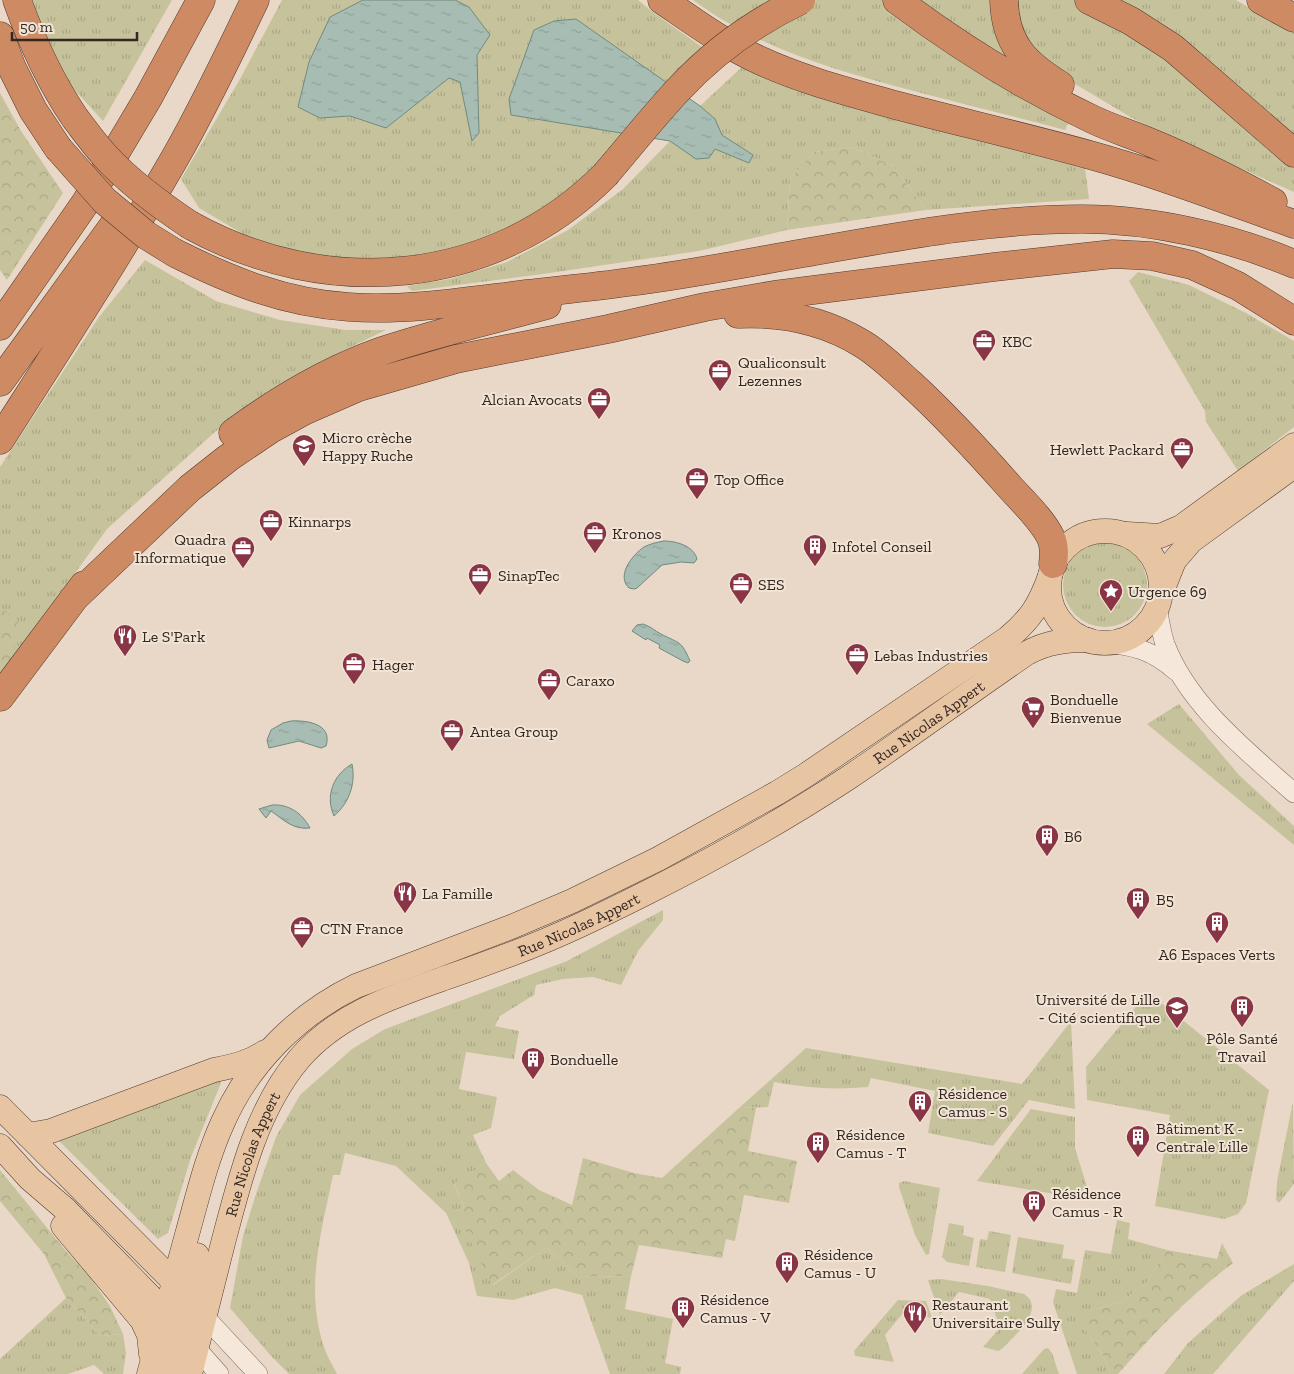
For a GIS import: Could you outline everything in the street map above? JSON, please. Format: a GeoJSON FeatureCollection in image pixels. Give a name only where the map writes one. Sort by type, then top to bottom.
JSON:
{"type":"FeatureCollection","features":[{"type":"Feature","properties":{"kind":"highway"},"geometry":{"type":"LineString","coordinates":[[17,0],[39,57],[54,84],[75,118],[105,156],[124,176],[163,207],[212,238],[239,249],[300,266],[356,273],[418,269],[479,255],[530,232],[571,206],[605,175],[660,110],[701,68],[726,46],[770,16],[801,0]]}},
{"type":"Feature","properties":{"kind":"highway"},"geometry":{"type":"LineString","coordinates":[[0,326],[86,202],[173,54],[201,0]]}},
{"type":"Feature","properties":{"kind":"highway"},"geometry":{"type":"LineString","coordinates":[[0,382],[101,243],[147,174],[191,96],[238,0]]}},
{"type":"Feature","properties":{"kind":"highway"},"geometry":{"type":"LineString","coordinates":[[0,440],[176,155],[223,67],[255,0]]}},
{"type":"Feature","properties":{"kind":"highway"},"geometry":{"type":"LineString","coordinates":[[662,0],[738,49],[758,60],[797,75],[858,95],[1119,164],[1210,193],[1294,224]]}},
{"type":"Feature","properties":{"kind":"highway"},"geometry":{"type":"LineString","coordinates":[[897,0],[930,25],[1028,86],[1096,121],[1219,172],[1294,214]]}},
{"type":"Feature","properties":{"kind":"highway"},"geometry":{"type":"LineString","coordinates":[[1004,0],[1008,32],[1016,48],[1028,63],[1046,77],[1154,144]]}},
{"type":"Feature","properties":{"kind":"highway"},"geometry":{"type":"LineString","coordinates":[[1089,0],[1131,21],[1166,44],[1192,64],[1294,153]]}},
{"type":"Feature","properties":{"kind":"highway"},"geometry":{"type":"LineString","coordinates":[[1261,0],[1294,18]]}},
{"type":"Feature","properties":{"kind":"highway"},"geometry":{"type":"LineString","coordinates":[[1279,0],[1294,7]]}},
{"type":"Feature","properties":{"kind":"highway"},"geometry":{"type":"LineString","coordinates":[[0,36],[12,68],[33,110],[58,148],[89,185],[119,214],[146,235],[217,274],[251,287],[310,302],[349,307],[441,304],[630,282],[939,230],[1038,220],[1084,219],[1129,222],[1210,237],[1251,248],[1294,264]]}},
{"type":"Feature","properties":{"kind":"highway"},"geometry":{"type":"LineString","coordinates":[[73,599],[190,488],[228,458],[271,429],[304,411],[359,387],[423,367],[500,349],[608,329],[705,307],[774,295],[1113,254],[1152,256],[1192,265],[1238,286],[1294,320]]}},
{"type":"Feature","properties":{"kind":"highway"},"geometry":{"type":"LineString","coordinates":[[0,697],[118,542],[166,489],[201,457],[234,432],[299,389],[344,367],[381,352],[630,282]]}},
{"type":"Feature","properties":{"kind":"highway"},"geometry":{"type":"LineString","coordinates":[[608,329],[729,314],[783,314],[803,318],[862,343],[880,356],[944,415],[973,445],[1045,528],[1053,546],[1052,570]]}},
{"type":"Feature","properties":{"kind":"main road"},"geometry":{"type":"LineString","coordinates":[[1294,445],[1181,527],[1160,536],[1138,536],[1102,530],[1084,534],[1073,540],[1063,548],[1052,570],[1049,595],[1055,613],[1066,628],[1077,635],[1095,642],[1123,640],[1136,634],[1146,625],[1159,600],[1174,561],[1191,541],[1294,466]]}},
{"type":"Feature","properties":{"kind":"main road"},"geometry":{"type":"LineString","coordinates":[[1121,533],[1140,542],[1154,558],[1161,579],[1159,600]]}},
{"type":"Feature","properties":{"kind":"main road","name":"Rue Nicolas Appert"},"geometry":{"type":"LineString","coordinates":[[196,1348],[188,1326],[180,1288],[204,1176],[223,1122],[252,1072],[277,1044],[318,1007],[336,995],[497,933],[572,901],[658,859],[777,793],[1008,638],[1029,620],[1037,609],[1052,570]]}},
{"type":"Feature","properties":{"kind":"main road","name":"Rue Nicolas Appert"},"geometry":{"type":"LineString","coordinates":[[190,1374],[231,1214],[254,1139],[282,1082],[300,1058],[322,1036],[358,1012],[385,999],[526,948],[651,891],[824,793],[1027,652],[1050,643],[1072,640],[1095,642]]}},
{"type":"Feature","properties":{"kind":"main road","name":"Rue Nicolas Appert"},"geometry":{"type":"LineString","coordinates":[[180,1288],[190,1279],[227,1149],[247,1106],[273,1066],[291,1043],[330,1003],[356,986]]}},
{"type":"Feature","properties":{"kind":"main road"},"geometry":{"type":"LineString","coordinates":[[28,1135],[51,1130],[214,1070],[249,1062],[277,1044]]}},
{"type":"Feature","properties":{"kind":"main road"},"geometry":{"type":"LineString","coordinates":[[0,1108],[180,1288],[205,1317]]}},
{"type":"Feature","properties":{"kind":"main road"},"geometry":{"type":"LineString","coordinates":[[0,1146],[30,1179],[65,1209],[171,1317],[196,1348]]}},
{"type":"Feature","properties":{"kind":"main road"},"geometry":{"type":"LineString","coordinates":[[30,1179],[44,1202],[145,1324],[151,1346],[149,1374]]}},
{"type":"Feature","properties":{"kind":"main road"},"geometry":{"type":"LineString","coordinates":[[149,1374],[180,1288]]}},
{"type":"Feature","properties":{"kind":"main road"},"geometry":{"type":"LineString","coordinates":[[169,1374],[171,1317]]}},
{"type":"Feature","properties":{"kind":"street"},"geometry":{"type":"LineString","coordinates":[[1159,600],[1164,641],[1182,677],[1202,704],[1250,755],[1294,793]]}},
{"type":"Feature","properties":{"kind":"street"},"geometry":{"type":"LineString","coordinates":[[1095,642],[1123,644],[1148,652],[1166,663],[1182,677]]}},
{"type":"Feature","properties":{"kind":"street"},"geometry":{"type":"LineString","coordinates":[[205,1317],[258,1374]]}},
{"type":"Feature","properties":{"kind":"street"},"geometry":{"type":"LineString","coordinates":[[196,1348],[219,1374]]}},
{"type":"Feature","properties":{"kind":"green space"},"geometry":{"type":"Polygon","coordinates":[[[33,0],[172,0],[103,121],[72,87],[42,28],[33,0]]]}},
{"type":"Feature","properties":{"kind":"green space"},"geometry":{"type":"Polygon","coordinates":[[[282,0],[363,0],[330,17],[320,118],[350,116],[386,128],[449,78],[460,82],[472,140],[479,133],[477,55],[489,35],[469,7],[455,0],[638,0],[709,52],[627,134],[593,172],[510,230],[427,261],[323,260],[248,237],[199,208],[181,179],[240,79],[282,0]]]}},
{"type":"Feature","properties":{"kind":"green space"},"geometry":{"type":"Polygon","coordinates":[[[693,0],[887,0],[1071,123],[1067,125],[1065,130],[864,78],[775,47],[719,18],[693,0]]]}},
{"type":"Feature","properties":{"kind":"green space"},"geometry":{"type":"Polygon","coordinates":[[[911,0],[992,0],[998,39],[1008,62],[911,0]]]}},
{"type":"Feature","properties":{"kind":"green space"},"geometry":{"type":"Polygon","coordinates":[[[1013,0],[1236,0],[1294,33],[1294,141],[1146,44],[1294,166],[1294,192],[1169,137],[1132,118],[1055,72],[1022,38],[1013,0]]]}},
{"type":"Feature","properties":{"kind":"green space"},"geometry":{"type":"Polygon","coordinates":[[[744,65],[775,82],[873,114],[1085,168],[1089,199],[926,210],[893,166],[852,147],[814,152],[790,179],[787,230],[699,251],[543,274],[412,291],[407,286],[450,279],[507,262],[568,230],[623,189],[670,141],[753,155],[722,135],[715,119],[700,106],[744,65]]]}},
{"type":"Feature","properties":{"kind":"green space"},"geometry":{"type":"Polygon","coordinates":[[[0,93],[21,131],[63,193],[7,280],[0,270],[0,93]]]}},
{"type":"Feature","properties":{"kind":"green space"},"geometry":{"type":"Polygon","coordinates":[[[852,147],[893,166],[926,210],[787,230],[790,179],[814,152],[852,147]]]}},
{"type":"Feature","properties":{"kind":"green space"},"geometry":{"type":"Polygon","coordinates":[[[145,260],[216,301],[280,320],[346,330],[386,330],[320,362],[215,432],[107,529],[0,677],[0,467],[99,317],[145,260]]]}},
{"type":"Feature","properties":{"kind":"green space"},"geometry":{"type":"Polygon","coordinates":[[[1138,272],[1189,285],[1246,313],[1294,341],[1294,427],[1238,471],[1206,422],[1205,411],[1129,281],[1138,272]]]}},
{"type":"Feature","properties":{"kind":"green space"},"geometry":{"type":"Polygon","coordinates":[[[1105,543],[1121,546],[1135,555],[1144,569],[1147,585],[1144,601],[1135,615],[1121,624],[1105,627],[1089,624],[1075,615],[1066,601],[1063,585],[1066,569],[1075,555],[1089,546],[1105,543]]]}},
{"type":"Feature","properties":{"kind":"green space"},"geometry":{"type":"Polygon","coordinates":[[[0,607],[18,620],[14,659],[0,677],[0,607]]]}},
{"type":"Feature","properties":{"kind":"green space"},"geometry":{"type":"Polygon","coordinates":[[[1179,704],[1239,775],[1294,826],[1294,845],[1147,724],[1179,704]]]}},
{"type":"Feature","properties":{"kind":"green space"},"geometry":{"type":"Polygon","coordinates":[[[663,910],[663,920],[638,951],[621,985],[593,977],[563,979],[536,985],[534,995],[500,1016],[495,1026],[519,1031],[514,1059],[466,1052],[459,1089],[497,1097],[491,1128],[473,1135],[486,1163],[454,1184],[464,1208],[456,1210],[493,1285],[547,1247],[578,1277],[631,1276],[625,1309],[673,1319],[665,1363],[681,1367],[680,1374],[610,1374],[582,1295],[555,1288],[513,1300],[477,1296],[469,1263],[446,1213],[396,1166],[345,1153],[340,1175],[333,1175],[320,1240],[315,1284],[319,1328],[325,1350],[337,1374],[289,1374],[230,1308],[243,1236],[255,1197],[276,1137],[300,1095],[352,1049],[385,1029],[567,961],[663,910]]]}},
{"type":"Feature","properties":{"kind":"green space"},"geometry":{"type":"Polygon","coordinates":[[[1148,992],[1269,1090],[1246,1203],[1238,1214],[1224,1219],[1155,1206],[1170,1115],[1087,1100],[1086,1067],[1148,992]]]}},
{"type":"Feature","properties":{"kind":"green space"},"geometry":{"type":"Polygon","coordinates":[[[1071,1021],[1075,1109],[1029,1100],[993,1146],[928,1133],[935,1091],[871,1078],[868,1087],[855,1088],[821,1088],[774,1082],[768,1107],[739,1108],[806,1048],[1022,1084],[1071,1021]]]}},
{"type":"Feature","properties":{"kind":"green space"},"geometry":{"type":"Polygon","coordinates":[[[218,1078],[221,1083],[191,1157],[168,1233],[158,1239],[57,1139],[218,1078]]]}},
{"type":"Feature","properties":{"kind":"green space"},"geometry":{"type":"Polygon","coordinates":[[[1293,1102],[1294,1184],[1279,1203],[1276,1200],[1277,1181],[1293,1102]]]}},
{"type":"Feature","properties":{"kind":"green space"},"geometry":{"type":"Polygon","coordinates":[[[739,1108],[756,1108],[748,1151],[797,1161],[789,1203],[744,1195],[735,1241],[726,1239],[722,1258],[639,1245],[631,1276],[578,1277],[547,1247],[492,1285],[455,1210],[464,1208],[454,1183],[486,1163],[499,1181],[513,1170],[539,1190],[572,1205],[583,1158],[634,1173],[662,1178],[739,1108]]]}},
{"type":"Feature","properties":{"kind":"green space"},"geometry":{"type":"Polygon","coordinates":[[[1031,1109],[1075,1117],[1075,1148],[1091,1200],[977,1181],[1031,1109]]]}},
{"type":"Feature","properties":{"kind":"green space"},"geometry":{"type":"Polygon","coordinates":[[[0,1170],[66,1251],[89,1276],[110,1306],[123,1334],[100,1336],[66,1298],[44,1254],[0,1201],[0,1170]]]}},
{"type":"Feature","properties":{"kind":"green space"},"geometry":{"type":"Polygon","coordinates":[[[904,1181],[940,1188],[929,1254],[926,1255],[915,1235],[899,1187],[899,1183],[904,1181]]]}},
{"type":"Feature","properties":{"kind":"green space"},"geometry":{"type":"Polygon","coordinates":[[[1117,1220],[1130,1223],[1128,1239],[1167,1250],[1147,1282],[1121,1302],[1095,1309],[1085,1329],[1103,1355],[1110,1372],[1109,1374],[1077,1374],[1053,1302],[1056,1289],[1077,1293],[1085,1250],[1111,1254],[1117,1220]]]}},
{"type":"Feature","properties":{"kind":"green space"},"geometry":{"type":"Polygon","coordinates":[[[949,1223],[964,1226],[963,1235],[974,1238],[969,1266],[947,1262],[942,1257],[949,1223]]]}},
{"type":"Feature","properties":{"kind":"green space"},"geometry":{"type":"Polygon","coordinates":[[[989,1231],[1011,1235],[1005,1272],[976,1267],[980,1239],[987,1240],[989,1231]]]}},
{"type":"Feature","properties":{"kind":"green space"},"geometry":{"type":"Polygon","coordinates":[[[1018,1237],[1064,1245],[1062,1258],[1075,1260],[1071,1284],[1012,1273],[1018,1237]]]}},
{"type":"Feature","properties":{"kind":"green space"},"geometry":{"type":"Polygon","coordinates":[[[1222,1243],[1233,1263],[1172,1316],[1118,1374],[1109,1374],[1110,1372],[1103,1355],[1085,1329],[1083,1316],[1095,1309],[1121,1302],[1147,1282],[1167,1250],[1217,1259],[1222,1243]]]}},
{"type":"Feature","properties":{"kind":"green space"},"geometry":{"type":"Polygon","coordinates":[[[1294,1264],[1294,1281],[1213,1374],[1164,1374],[1188,1343],[1242,1295],[1294,1264]]]}},
{"type":"Feature","properties":{"kind":"green space"},"geometry":{"type":"Polygon","coordinates":[[[941,1279],[1024,1294],[1030,1300],[1032,1307],[1030,1315],[1021,1330],[1003,1348],[998,1351],[983,1347],[1000,1328],[990,1299],[959,1292],[940,1315],[928,1280],[941,1279]]]}},
{"type":"Feature","properties":{"kind":"green space"},"geometry":{"type":"Polygon","coordinates":[[[66,1298],[100,1336],[123,1334],[126,1353],[123,1374],[104,1374],[94,1365],[68,1374],[0,1374],[0,1359],[66,1298]]]}},
{"type":"Feature","properties":{"kind":"green space"},"geometry":{"type":"Polygon","coordinates":[[[898,1300],[926,1301],[932,1318],[903,1313],[885,1335],[894,1362],[855,1356],[854,1351],[898,1300]]]}},
{"type":"Feature","properties":{"kind":"green space"},"geometry":{"type":"Polygon","coordinates":[[[1048,1348],[1052,1353],[1059,1374],[1022,1374],[1044,1349],[1048,1348]]]}},
{"type":"Feature","properties":{"kind":"water"},"geometry":{"type":"Polygon","coordinates":[[[363,0],[455,0],[469,7],[490,35],[477,55],[479,133],[472,141],[460,82],[449,78],[386,128],[350,116],[320,118],[298,107],[309,62],[330,17],[363,0]]]}},
{"type":"Feature","properties":{"kind":"water"},"geometry":{"type":"Polygon","coordinates":[[[576,19],[700,106],[715,119],[722,135],[753,155],[749,163],[715,149],[709,158],[696,159],[670,141],[511,115],[509,99],[534,30],[554,21],[576,19]]]}},
{"type":"Feature","properties":{"kind":"water"},"geometry":{"type":"Polygon","coordinates":[[[664,541],[679,543],[692,551],[697,559],[694,563],[681,562],[662,565],[637,588],[629,588],[624,578],[627,566],[631,560],[644,547],[664,541]]]}},
{"type":"Feature","properties":{"kind":"water"},"geometry":{"type":"Polygon","coordinates":[[[643,624],[679,643],[690,661],[688,663],[683,661],[659,648],[660,645],[647,638],[646,640],[632,631],[637,625],[643,624]]]}},
{"type":"Feature","properties":{"kind":"water"},"geometry":{"type":"Polygon","coordinates":[[[291,721],[304,721],[322,728],[326,733],[326,746],[321,748],[299,741],[269,748],[267,740],[271,730],[291,721]]]}},
{"type":"Feature","properties":{"kind":"water"},"geometry":{"type":"Polygon","coordinates":[[[352,764],[353,779],[350,793],[344,805],[334,816],[330,801],[332,787],[340,774],[352,764]]]}},
{"type":"Feature","properties":{"kind":"water"},"geometry":{"type":"Polygon","coordinates":[[[272,805],[284,806],[294,810],[310,828],[294,826],[271,811],[266,818],[259,809],[272,805]]]}},
{"type":"Feature","properties":{"kind":"place","name":"KBC"},"geometry":{"type":"Point","coordinates":[984,362]}},
{"type":"Feature","properties":{"kind":"place","name":"Qualiconsult Lezennes"},"geometry":{"type":"Point","coordinates":[720,392]}},
{"type":"Feature","properties":{"kind":"place","name":"Alcian Avocats"},"geometry":{"type":"Point","coordinates":[599,420]}},
{"type":"Feature","properties":{"kind":"place","name":"Micro crèche Happy Ruche"},"geometry":{"type":"Point","coordinates":[304,467]}},
{"type":"Feature","properties":{"kind":"place","name":"Hewlett Packard"},"geometry":{"type":"Point","coordinates":[1182,470]}},
{"type":"Feature","properties":{"kind":"place","name":"Top Office"},"geometry":{"type":"Point","coordinates":[697,500]}},
{"type":"Feature","properties":{"kind":"place","name":"Kinnarps"},"geometry":{"type":"Point","coordinates":[271,542]}},
{"type":"Feature","properties":{"kind":"place","name":"Kronos"},"geometry":{"type":"Point","coordinates":[595,554]}},
{"type":"Feature","properties":{"kind":"place","name":"Infotel Conseil"},"geometry":{"type":"Point","coordinates":[815,567]}},
{"type":"Feature","properties":{"kind":"place","name":"Quadra Informatique"},"geometry":{"type":"Point","coordinates":[243,569]}},
{"type":"Feature","properties":{"kind":"place","name":"SinapTec"},"geometry":{"type":"Point","coordinates":[480,596]}},
{"type":"Feature","properties":{"kind":"place","name":"SES"},"geometry":{"type":"Point","coordinates":[741,605]}},
{"type":"Feature","properties":{"kind":"place","name":"Urgence 69"},"geometry":{"type":"Point","coordinates":[1111,612]}},
{"type":"Feature","properties":{"kind":"place","name":"Le S'Park"},"geometry":{"type":"Point","coordinates":[125,657]}},
{"type":"Feature","properties":{"kind":"place","name":"Lebas Industries"},"geometry":{"type":"Point","coordinates":[857,676]}},
{"type":"Feature","properties":{"kind":"place","name":"Hager"},"geometry":{"type":"Point","coordinates":[354,685]}},
{"type":"Feature","properties":{"kind":"place","name":"Caraxo"},"geometry":{"type":"Point","coordinates":[549,701]}},
{"type":"Feature","properties":{"kind":"place","name":"Bonduelle Bienvenue"},"geometry":{"type":"Point","coordinates":[1033,729]}},
{"type":"Feature","properties":{"kind":"place","name":"Antea Group"},"geometry":{"type":"Point","coordinates":[452,752]}},
{"type":"Feature","properties":{"kind":"place","name":"B6"},"geometry":{"type":"Point","coordinates":[1047,857]}},
{"type":"Feature","properties":{"kind":"place","name":"La Famille"},"geometry":{"type":"Point","coordinates":[405,914]}},
{"type":"Feature","properties":{"kind":"place","name":"B5"},"geometry":{"type":"Point","coordinates":[1138,920]}},
{"type":"Feature","properties":{"kind":"place","name":"A6 Espaces Verts"},"geometry":{"type":"Point","coordinates":[1217,944]}},
{"type":"Feature","properties":{"kind":"place","name":"CTN France"},"geometry":{"type":"Point","coordinates":[302,949]}},
{"type":"Feature","properties":{"kind":"place","name":"Pôle Santé Travail"},"geometry":{"type":"Point","coordinates":[1242,1028]}},
{"type":"Feature","properties":{"kind":"place","name":"Université de Lille ‐ Cité scientifique"},"geometry":{"type":"Point","coordinates":[1177,1029]}},
{"type":"Feature","properties":{"kind":"place","name":"Bonduelle"},"geometry":{"type":"Point","coordinates":[533,1080]}},
{"type":"Feature","properties":{"kind":"place","name":"Résidence Camus - S"},"geometry":{"type":"Point","coordinates":[920,1123]}},
{"type":"Feature","properties":{"kind":"place","name":"Bâtiment K - Centrale Lille"},"geometry":{"type":"Point","coordinates":[1138,1158]}},
{"type":"Feature","properties":{"kind":"place","name":"Résidence Camus - T"},"geometry":{"type":"Point","coordinates":[818,1164]}},
{"type":"Feature","properties":{"kind":"place","name":"Résidence Camus - R"},"geometry":{"type":"Point","coordinates":[1034,1223]}},
{"type":"Feature","properties":{"kind":"place","name":"Résidence Camus - U"},"geometry":{"type":"Point","coordinates":[787,1284]}},
{"type":"Feature","properties":{"kind":"place","name":"Résidence Camus - V"},"geometry":{"type":"Point","coordinates":[683,1329]}},
{"type":"Feature","properties":{"kind":"place","name":"Restaurant Universitaire Sully"},"geometry":{"type":"Point","coordinates":[915,1334]}}]}
